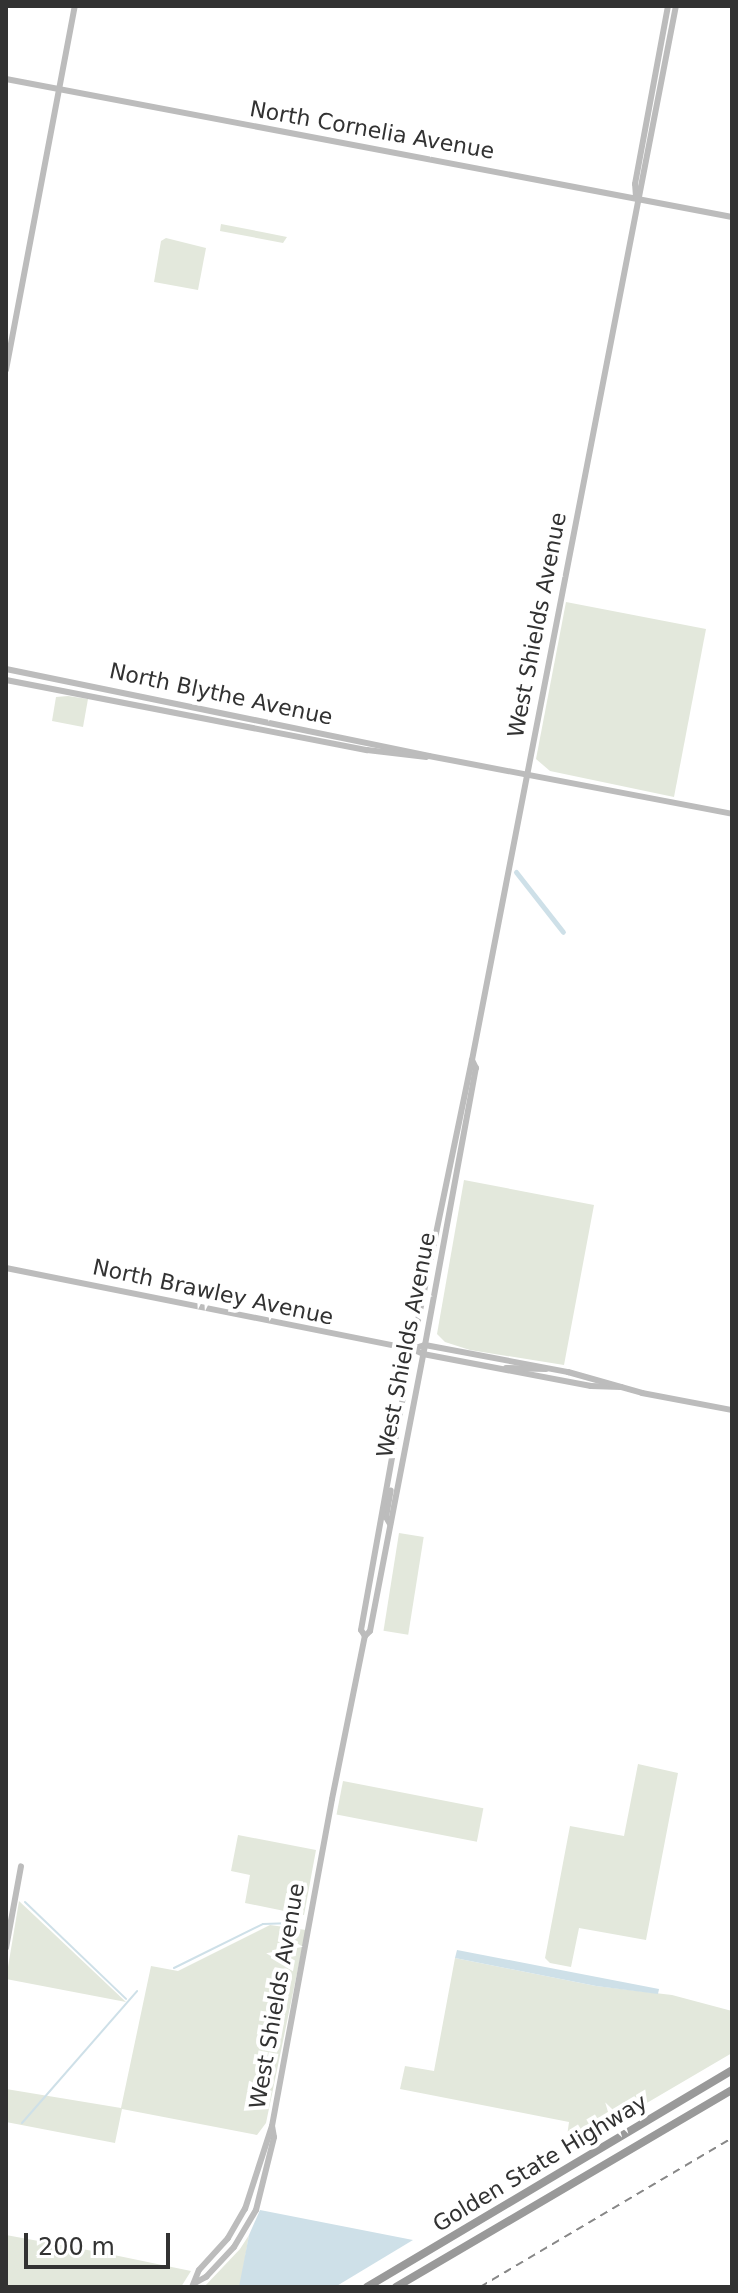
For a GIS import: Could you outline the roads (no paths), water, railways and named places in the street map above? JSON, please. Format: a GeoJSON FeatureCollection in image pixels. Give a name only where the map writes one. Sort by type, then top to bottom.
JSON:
{"type":"FeatureCollection","features":[{"type":"Feature","properties":{"kind":"highway","name":"Golden State Highway"},"geometry":{"type":"LineString","coordinates":[[367,2287],[732,2070]]}},
{"type":"Feature","properties":{"kind":"highway","name":"Golden State Highway"},"geometry":{"type":"LineString","coordinates":[[396,2287],[732,2090]]}},
{"type":"Feature","properties":{"kind":"street"},"geometry":{"type":"LineString","coordinates":[[6,370],[75,6]]}},
{"type":"Feature","properties":{"kind":"street","name":"West Shields Avenue"},"geometry":{"type":"LineString","coordinates":[[365,1636],[361,1630],[412,1349],[527,775],[636,197],[635,184],[668,6]]}},
{"type":"Feature","properties":{"kind":"street","name":"West Shields Avenue"},"geometry":{"type":"LineString","coordinates":[[636,197],[642,186],[676,6]]}},
{"type":"Feature","properties":{"kind":"street","name":"North Cornelia Avenue"},"geometry":{"type":"LineString","coordinates":[[6,79],[732,217]]}},
{"type":"Feature","properties":{"kind":"street","name":"North Blythe Avenue"},"geometry":{"type":"LineString","coordinates":[[6,669],[429,756],[732,814]]}},
{"type":"Feature","properties":{"kind":"street","name":"North Blythe Avenue"},"geometry":{"type":"LineString","coordinates":[[6,680],[367,750],[415,758],[429,756]]}},
{"type":"Feature","properties":{"kind":"street","name":"West Shields Avenue"},"geometry":{"type":"LineString","coordinates":[[193,2285],[199,2270],[228,2238],[245,2209],[272,2126],[365,1636],[370,1631],[425,1345],[476,1068],[472,1060]]}},
{"type":"Feature","properties":{"kind":"street","name":"North Brawley Avenue"},"geometry":{"type":"LineString","coordinates":[[6,1268],[412,1349],[423,1354],[591,1386],[621,1387]]}},
{"type":"Feature","properties":{"kind":"street","name":"North Brawley Avenue"},"geometry":{"type":"LineString","coordinates":[[412,1349],[425,1345],[549,1368],[593,1377],[621,1387],[732,1410]]}},
{"type":"Feature","properties":{"kind":"street"},"geometry":{"type":"LineString","coordinates":[[503,1369],[511,1366],[539,1371],[549,1368]]}},
{"type":"Feature","properties":{"kind":"street"},"geometry":{"type":"LineString","coordinates":[[396,1440],[401,1446],[397,1464],[400,1471]]}},
{"type":"Feature","properties":{"kind":"street"},"geometry":{"type":"LineString","coordinates":[[389,1479],[392,1485],[386,1517],[390,1524]]}},
{"type":"Feature","properties":{"kind":"street"},"geometry":{"type":"LineString","coordinates":[[6,1948],[21,1866]]}},
{"type":"Feature","properties":{"kind":"waterway"},"geometry":{"type":"LineString","coordinates":[[516,872],[563,932]]}},
{"type":"Feature","properties":{"kind":"waterway"},"geometry":{"type":"LineString","coordinates":[[25,1902],[126,1999]]}},
{"type":"Feature","properties":{"kind":"waterway"},"geometry":{"type":"LineString","coordinates":[[174,1968],[263,1924],[293,1923]]}},
{"type":"Feature","properties":{"kind":"waterway"},"geometry":{"type":"LineString","coordinates":[[22,2123],[137,1991]]}},
{"type":"Feature","properties":{"kind":"railway"},"geometry":{"type":"LineString","coordinates":[[480,2287],[732,2138]]}}]}
